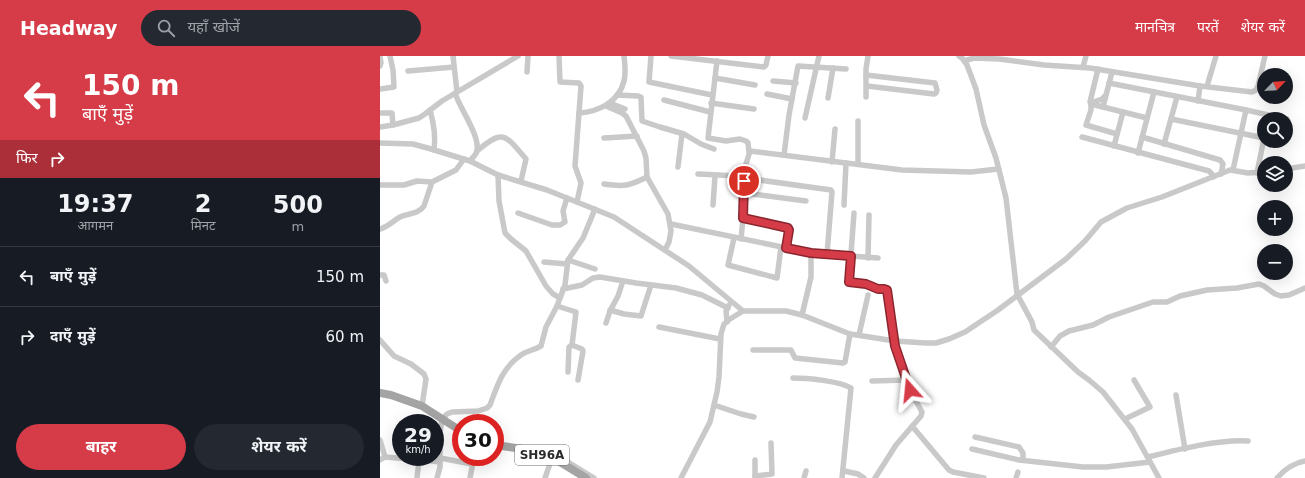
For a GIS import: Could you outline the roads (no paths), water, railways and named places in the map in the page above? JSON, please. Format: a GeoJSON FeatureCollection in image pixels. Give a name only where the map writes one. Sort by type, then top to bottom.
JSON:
{"type":"FeatureCollection","features":[{"type":"Feature","properties":{"kind":"main road"},"geometry":{"type":"LineString","coordinates":[[380,393],[391,395],[422,406],[434,414]]}},
{"type":"Feature","properties":{"kind":"main road","name":"SH96A"},"geometry":{"type":"LineString","coordinates":[[504,446],[530,450],[552,458],[583,478]]}},
{"type":"Feature","properties":{"kind":"street"},"geometry":{"type":"LineString","coordinates":[[380,89],[394,87],[390,56]]}},
{"type":"Feature","properties":{"kind":"street"},"geometry":{"type":"LineString","coordinates":[[453,56],[456,93],[462,110],[472,129],[477,151]]}},
{"type":"Feature","properties":{"kind":"street"},"geometry":{"type":"LineString","coordinates":[[380,127],[419,118],[442,101],[518,56]]}},
{"type":"Feature","properties":{"kind":"street"},"geometry":{"type":"LineString","coordinates":[[526,72],[528,56]]}},
{"type":"Feature","properties":{"kind":"street"},"geometry":{"type":"LineString","coordinates":[[559,56],[560,82],[581,84],[575,166],[581,185],[577,202]]}},
{"type":"Feature","properties":{"kind":"street"},"geometry":{"type":"LineString","coordinates":[[579,113],[588,112],[608,105],[617,95],[624,81],[624,56]]}},
{"type":"Feature","properties":{"kind":"street"},"geometry":{"type":"LineString","coordinates":[[651,56],[649,82],[712,95]]}},
{"type":"Feature","properties":{"kind":"street"},"geometry":{"type":"LineString","coordinates":[[671,56],[707,58],[717,62],[764,67],[768,56]]}},
{"type":"Feature","properties":{"kind":"street"},"geometry":{"type":"LineString","coordinates":[[805,118],[818,56]]}},
{"type":"Feature","properties":{"kind":"street"},"geometry":{"type":"LineString","coordinates":[[866,97],[868,56]]}},
{"type":"Feature","properties":{"kind":"street"},"geometry":{"type":"LineString","coordinates":[[959,56],[964,61],[976,89],[984,125],[996,158],[1006,198],[1017,294],[1032,322],[1034,330],[1078,372],[1103,392],[1132,429],[1159,478]]}},
{"type":"Feature","properties":{"kind":"street"},"geometry":{"type":"LineString","coordinates":[[1083,67],[1086,56]]}},
{"type":"Feature","properties":{"kind":"street"},"geometry":{"type":"LineString","coordinates":[[1207,86],[1216,56]]}},
{"type":"Feature","properties":{"kind":"street"},"geometry":{"type":"LineString","coordinates":[[964,61],[974,58],[982,58],[1044,65],[1083,67],[1200,86],[1252,92],[1258,86],[1266,56]]}},
{"type":"Feature","properties":{"kind":"street"},"geometry":{"type":"LineString","coordinates":[[380,57],[380,66]]}},
{"type":"Feature","properties":{"kind":"street"},"geometry":{"type":"LineString","coordinates":[[717,62],[708,138],[726,141],[744,140],[748,143],[749,152],[743,177],[744,193],[741,239]]}},
{"type":"Feature","properties":{"kind":"street"},"geometry":{"type":"LineString","coordinates":[[784,155],[788,115],[796,84],[798,66],[846,69]]}},
{"type":"Feature","properties":{"kind":"street"},"geometry":{"type":"LineString","coordinates":[[408,72],[454,67]]}},
{"type":"Feature","properties":{"kind":"street"},"geometry":{"type":"LineString","coordinates":[[828,98],[833,68]]}},
{"type":"Feature","properties":{"kind":"street"},"geometry":{"type":"LineString","coordinates":[[1098,69],[1091,110],[1086,125],[1117,134]]}},
{"type":"Feature","properties":{"kind":"street"},"geometry":{"type":"LineString","coordinates":[[1103,107],[1112,72]]}},
{"type":"Feature","properties":{"kind":"street"},"geometry":{"type":"LineString","coordinates":[[866,75],[935,83],[937,92],[934,94],[866,86]]}},
{"type":"Feature","properties":{"kind":"street"},"geometry":{"type":"LineString","coordinates":[[715,78],[755,84]]}},
{"type":"Feature","properties":{"kind":"street"},"geometry":{"type":"LineString","coordinates":[[773,81],[796,84]]}},
{"type":"Feature","properties":{"kind":"street"},"geometry":{"type":"LineString","coordinates":[[1109,83],[1257,112]]}},
{"type":"Feature","properties":{"kind":"street"},"geometry":{"type":"LineString","coordinates":[[1198,101],[1200,86]]}},
{"type":"Feature","properties":{"kind":"street"},"geometry":{"type":"LineString","coordinates":[[1138,153],[1154,92]]}},
{"type":"Feature","properties":{"kind":"street"},"geometry":{"type":"LineString","coordinates":[[767,94],[792,100]]}},
{"type":"Feature","properties":{"kind":"street"},"geometry":{"type":"LineString","coordinates":[[617,95],[641,97],[641,120],[682,134],[714,149]]}},
{"type":"Feature","properties":{"kind":"street"},"geometry":{"type":"LineString","coordinates":[[1091,103],[1102,99],[1105,96]]}},
{"type":"Feature","properties":{"kind":"street"},"geometry":{"type":"LineString","coordinates":[[1164,144],[1171,119],[1180,96]]}},
{"type":"Feature","properties":{"kind":"street"},"geometry":{"type":"LineString","coordinates":[[664,100],[710,112]]}},
{"type":"Feature","properties":{"kind":"street"},"geometry":{"type":"LineString","coordinates":[[711,103],[754,109]]}},
{"type":"Feature","properties":{"kind":"street"},"geometry":{"type":"LineString","coordinates":[[1091,103],[1147,118]]}},
{"type":"Feature","properties":{"kind":"street"},"geometry":{"type":"LineString","coordinates":[[608,105],[625,109]]}},
{"type":"Feature","properties":{"kind":"street"},"geometry":{"type":"LineString","coordinates":[[608,105],[626,116],[645,154],[647,177],[666,209],[671,224],[671,236],[665,250]]}},
{"type":"Feature","properties":{"kind":"street"},"geometry":{"type":"LineString","coordinates":[[430,110],[435,131],[434,150]]}},
{"type":"Feature","properties":{"kind":"street"},"geometry":{"type":"LineString","coordinates":[[1233,170],[1246,110]]}},
{"type":"Feature","properties":{"kind":"street"},"geometry":{"type":"LineString","coordinates":[[1114,146],[1123,112]]}},
{"type":"Feature","properties":{"kind":"street"},"geometry":{"type":"LineString","coordinates":[[380,113],[392,113],[394,125]]}},
{"type":"Feature","properties":{"kind":"street"},"geometry":{"type":"LineString","coordinates":[[1171,119],[1257,136]]}},
{"type":"Feature","properties":{"kind":"street"},"geometry":{"type":"LineString","coordinates":[[858,121],[858,164]]}},
{"type":"Feature","properties":{"kind":"street"},"geometry":{"type":"LineString","coordinates":[[832,162],[835,130]]}},
{"type":"Feature","properties":{"kind":"street"},"geometry":{"type":"LineString","coordinates":[[678,167],[682,134]]}},
{"type":"Feature","properties":{"kind":"street"},"geometry":{"type":"LineString","coordinates":[[604,138],[637,136]]}},
{"type":"Feature","properties":{"kind":"street"},"geometry":{"type":"LineString","coordinates":[[380,186],[404,185],[417,181],[432,182],[456,170],[476,154],[477,151],[494,138],[498,137],[505,138],[526,160],[520,181]]}},
{"type":"Feature","properties":{"kind":"street"},"geometry":{"type":"LineString","coordinates":[[1082,137],[1209,171],[1213,177]]}},
{"type":"Feature","properties":{"kind":"street"},"geometry":{"type":"LineString","coordinates":[[1142,137],[1220,160],[1223,164],[1221,174]]}},
{"type":"Feature","properties":{"kind":"street"},"geometry":{"type":"LineString","coordinates":[[380,143],[413,144],[467,160],[498,175],[547,190],[614,217],[690,266],[744,311]]}},
{"type":"Feature","properties":{"kind":"street"},"geometry":{"type":"LineString","coordinates":[[749,152],[902,170],[963,172],[998,169]]}},
{"type":"Feature","properties":{"kind":"street"},"geometry":{"type":"LineString","coordinates":[[844,205],[846,163]]}},
{"type":"Feature","properties":{"kind":"street"},"geometry":{"type":"LineString","coordinates":[[1293,168],[1305,166]]}},
{"type":"Feature","properties":{"kind":"street"},"geometry":{"type":"LineString","coordinates":[[681,478],[710,422],[719,377],[720,340],[724,324],[744,311],[786,311],[802,315],[850,334],[895,341],[936,343],[965,332],[998,310],[1017,294],[1069,256],[1098,225],[1107,218],[1132,205],[1162,197],[1230,170],[1257,173]]}},
{"type":"Feature","properties":{"kind":"street"},"geometry":{"type":"LineString","coordinates":[[698,174],[743,177],[832,190],[827,254]]}},
{"type":"Feature","properties":{"kind":"street"},"geometry":{"type":"LineString","coordinates":[[498,175],[499,201],[505,233],[526,251],[546,286],[553,294],[560,298]]}},
{"type":"Feature","properties":{"kind":"street"},"geometry":{"type":"LineString","coordinates":[[713,205],[715,176]]}},
{"type":"Feature","properties":{"kind":"street"},"geometry":{"type":"LineString","coordinates":[[604,184],[622,186],[635,183],[647,177]]}},
{"type":"Feature","properties":{"kind":"street"},"geometry":{"type":"LineString","coordinates":[[380,229],[386,228],[402,216],[421,210],[424,206],[432,182]]}},
{"type":"Feature","properties":{"kind":"street"},"geometry":{"type":"LineString","coordinates":[[744,193],[806,201]]}},
{"type":"Feature","properties":{"kind":"street"},"geometry":{"type":"LineString","coordinates":[[518,213],[552,224],[560,225],[565,222],[563,211],[567,198]]}},
{"type":"Feature","properties":{"kind":"street"},"geometry":{"type":"LineString","coordinates":[[444,417],[452,412],[474,412],[489,407],[502,373],[521,355],[541,346],[546,327],[557,306],[563,289],[566,279],[567,262],[583,238],[595,209]]}},
{"type":"Feature","properties":{"kind":"street"},"geometry":{"type":"LineString","coordinates":[[854,213],[849,282],[866,284],[878,289],[885,289],[888,292],[895,341],[906,380],[922,412],[921,416],[896,445],[875,478]]}},
{"type":"Feature","properties":{"kind":"street"},"geometry":{"type":"LineString","coordinates":[[868,258],[869,215]]}},
{"type":"Feature","properties":{"kind":"street"},"geometry":{"type":"LineString","coordinates":[[734,238],[728,266],[759,275],[777,278],[789,230],[788,228],[743,218]]}},
{"type":"Feature","properties":{"kind":"street"},"geometry":{"type":"LineString","coordinates":[[671,224],[811,253],[878,258]]}},
{"type":"Feature","properties":{"kind":"street"},"geometry":{"type":"LineString","coordinates":[[802,315],[811,277],[811,253]]}},
{"type":"Feature","properties":{"kind":"street"},"geometry":{"type":"LineString","coordinates":[[544,262],[567,262],[595,269]]}},
{"type":"Feature","properties":{"kind":"street"},"geometry":{"type":"LineString","coordinates":[[380,274],[384,275],[386,281]]}},
{"type":"Feature","properties":{"kind":"street"},"geometry":{"type":"LineString","coordinates":[[563,289],[582,285],[596,277],[611,278],[676,288],[718,302],[728,308]]}},
{"type":"Feature","properties":{"kind":"street"},"geometry":{"type":"LineString","coordinates":[[606,323],[623,281]]}},
{"type":"Feature","properties":{"kind":"street"},"geometry":{"type":"LineString","coordinates":[[1051,347],[1060,336],[1069,331],[1093,325],[1109,317],[1153,302],[1166,302],[1180,296],[1207,290],[1237,288],[1259,284],[1281,296],[1289,295],[1305,288]]}},
{"type":"Feature","properties":{"kind":"street"},"geometry":{"type":"LineString","coordinates":[[610,310],[624,314],[641,316],[650,285]]}},
{"type":"Feature","properties":{"kind":"street"},"geometry":{"type":"LineString","coordinates":[[724,295],[728,308]]}},
{"type":"Feature","properties":{"kind":"street"},"geometry":{"type":"LineString","coordinates":[[859,335],[868,295]]}},
{"type":"Feature","properties":{"kind":"street"},"geometry":{"type":"LineString","coordinates":[[727,322],[726,315],[728,308],[733,302]]}},
{"type":"Feature","properties":{"kind":"street"},"geometry":{"type":"LineString","coordinates":[[557,306],[576,312],[572,345],[569,347],[568,372]]}},
{"type":"Feature","properties":{"kind":"street"},"geometry":{"type":"LineString","coordinates":[[659,327],[720,340]]}},
{"type":"Feature","properties":{"kind":"street"},"geometry":{"type":"LineString","coordinates":[[753,350],[791,350],[795,358],[843,363],[845,362],[850,334]]}},
{"type":"Feature","properties":{"kind":"street"},"geometry":{"type":"LineString","coordinates":[[380,340],[392,355],[411,364],[424,374],[426,379],[422,406]]}},
{"type":"Feature","properties":{"kind":"street"},"geometry":{"type":"LineString","coordinates":[[572,345],[582,349],[583,351],[578,380]]}},
{"type":"Feature","properties":{"kind":"street"},"geometry":{"type":"LineString","coordinates":[[793,378],[823,381],[851,388],[844,471],[842,478]]}},
{"type":"Feature","properties":{"kind":"street"},"geometry":{"type":"LineString","coordinates":[[872,382],[906,380]]}},
{"type":"Feature","properties":{"kind":"street"},"geometry":{"type":"LineString","coordinates":[[1125,419],[1150,407],[1134,380]]}},
{"type":"Feature","properties":{"kind":"street"},"geometry":{"type":"LineString","coordinates":[[1176,395],[1185,449]]}},
{"type":"Feature","properties":{"kind":"street"},"geometry":{"type":"LineString","coordinates":[[714,405],[754,417]]}},
{"type":"Feature","properties":{"kind":"street"},"geometry":{"type":"LineString","coordinates":[[912,426],[949,470],[984,478]]}},
{"type":"Feature","properties":{"kind":"street"},"geometry":{"type":"LineString","coordinates":[[975,437],[1020,447],[1023,452],[1023,460]]}},
{"type":"Feature","properties":{"kind":"street"},"geometry":{"type":"LineString","coordinates":[[380,440],[382,459],[392,459]]}},
{"type":"Feature","properties":{"kind":"street"},"geometry":{"type":"LineString","coordinates":[[972,449],[1023,460],[1083,467],[1106,467],[1149,460],[1185,449],[1236,440],[1248,441]]}},
{"type":"Feature","properties":{"kind":"street"},"geometry":{"type":"LineString","coordinates":[[755,460],[755,477],[772,474],[771,443]]}},
{"type":"Feature","properties":{"kind":"street"},"geometry":{"type":"LineString","coordinates":[[545,478],[552,458]]}},
{"type":"Feature","properties":{"kind":"street"},"geometry":{"type":"LineString","coordinates":[[1277,478],[1282,472],[1305,461]]}},
{"type":"Feature","properties":{"kind":"street"},"geometry":{"type":"LineString","coordinates":[[560,462],[568,462],[594,478]]}},
{"type":"Feature","properties":{"kind":"street"},"geometry":{"type":"LineString","coordinates":[[417,478],[418,466]]}},
{"type":"Feature","properties":{"kind":"street"},"geometry":{"type":"LineString","coordinates":[[437,478],[440,472],[440,466]]}},
{"type":"Feature","properties":{"kind":"street"},"geometry":{"type":"LineString","coordinates":[[470,478],[472,466]]}},
{"type":"Feature","properties":{"kind":"street"},"geometry":{"type":"LineString","coordinates":[[804,478],[806,471]]}},
{"type":"Feature","properties":{"kind":"street"},"geometry":{"type":"LineString","coordinates":[[844,471],[858,474],[864,478]]}},
{"type":"Feature","properties":{"kind":"street"},"geometry":{"type":"LineString","coordinates":[[1016,478],[1018,472]]}}]}
